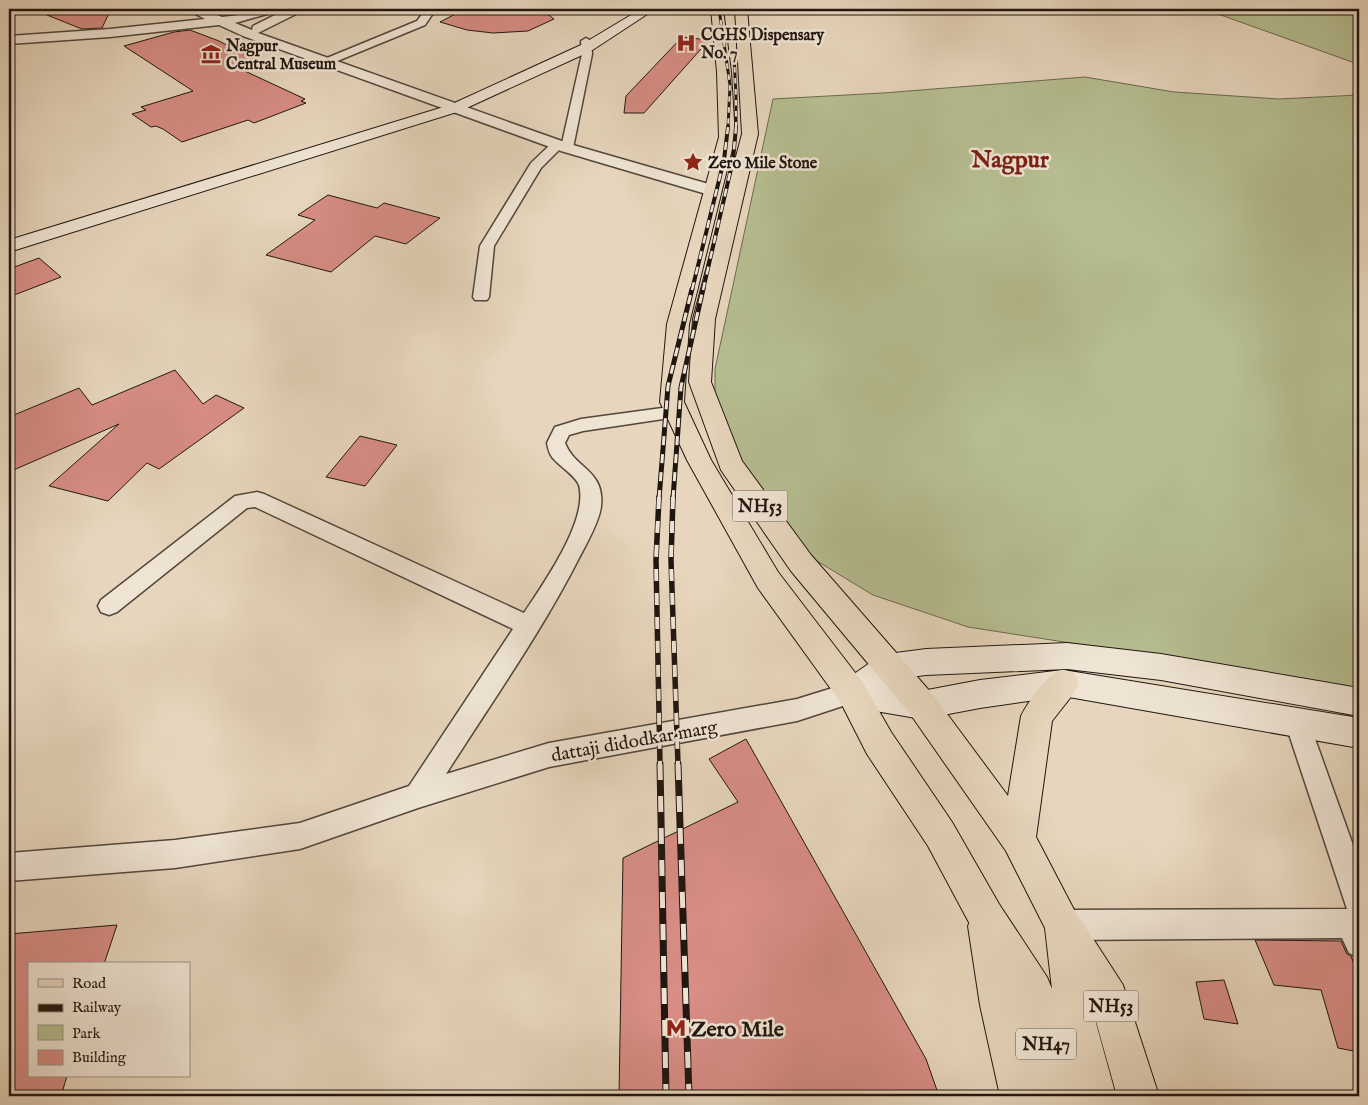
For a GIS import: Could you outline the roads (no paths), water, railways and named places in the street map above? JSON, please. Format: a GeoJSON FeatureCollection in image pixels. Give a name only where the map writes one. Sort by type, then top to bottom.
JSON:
{"type":"FeatureCollection","features":[{"type":"Feature","properties":{"kind":"main road"},"geometry":{"type":"LineString","coordinates":[[586,44],[632,9]]}},
{"type":"Feature","properties":{"kind":"main road"},"geometry":{"type":"LineString","coordinates":[[18,227],[202,178],[449,106],[586,44],[649,9]]}},
{"type":"Feature","properties":{"kind":"main road","name":"NH53"},"geometry":{"type":"LineString","coordinates":[[717,9],[724,72],[727,137],[678,324],[672,402],[699,460],[768,580],[852,693],[879,743],[940,834],[986,917],[1000,1005],[1021,1096]]}},
{"type":"Feature","properties":{"kind":"main road","name":"NH53"},"geometry":{"type":"LineString","coordinates":[[741,9],[750,134],[704,319],[700,382],[730,464],[801,563],[922,705],[1018,839],[1063,925],[1109,999],[1138,1096]]}},
{"type":"Feature","properties":{"kind":"main road"},"geometry":{"type":"LineString","coordinates":[[9,246],[202,178]]}},
{"type":"Feature","properties":{"kind":"main road"},"geometry":{"type":"LineString","coordinates":[[852,693],[888,667],[926,662],[1067,656],[1161,668],[1359,702]]}},
{"type":"Feature","properties":{"kind":"main road"},"geometry":{"type":"LineString","coordinates":[[852,693],[922,705],[980,694],[1063,683],[1359,733]]}},
{"type":"Feature","properties":{"kind":"main road"},"geometry":{"type":"LineString","coordinates":[[1018,839],[1038,716],[1063,683]]}},
{"type":"Feature","properties":{"kind":"main road"},"geometry":{"type":"LineString","coordinates":[[1275,688],[1293,722]]}},
{"type":"Feature","properties":{"kind":"main road","name":"NH47"},"geometry":{"type":"LineString","coordinates":[[986,917],[1033,991],[1058,1096]]}},
{"type":"Feature","properties":{"kind":"main road","name":"NH47"},"geometry":{"type":"LineString","coordinates":[[1063,925],[1076,1023],[1096,1096]]}},
{"type":"Feature","properties":{"kind":"street"},"geometry":{"type":"LineString","coordinates":[[192,9],[223,21],[248,34],[562,146],[713,191]]}},
{"type":"Feature","properties":{"kind":"street"},"geometry":{"type":"LineString","coordinates":[[9,40],[110,33],[223,21],[242,18],[270,9]]}},
{"type":"Feature","properties":{"kind":"street"},"geometry":{"type":"LineString","coordinates":[[248,34],[296,9]]}},
{"type":"Feature","properties":{"kind":"street"},"geometry":{"type":"LineString","coordinates":[[326,62],[421,23],[431,9]]}},
{"type":"Feature","properties":{"kind":"street"},"geometry":{"type":"LineString","coordinates":[[481,297],[487,246],[536,166],[562,146],[587,54],[586,44]]}},
{"type":"Feature","properties":{"kind":"street"},"geometry":{"type":"LineString","coordinates":[[418,795],[526,625],[555,584],[579,538],[591,506],[588,481],[560,454],[556,442],[562,431],[581,425],[676,412]]}},
{"type":"Feature","properties":{"kind":"street"},"geometry":{"type":"LineString","coordinates":[[109,606],[242,501],[257,499],[526,625]]}},
{"type":"Feature","properties":{"kind":"street","name":"dattaji didodkar marg"},"geometry":{"type":"LineString","coordinates":[[9,866],[175,854],[300,836],[418,795],[549,755],[797,710],[852,693]]}},
{"type":"Feature","properties":{"kind":"street"},"geometry":{"type":"LineString","coordinates":[[1063,925],[1357,923],[1293,722]]}},
{"type":"Feature","properties":{"kind":"railway"},"geometry":{"type":"LineString","coordinates":[[719,9],[730,85],[728,128]]}},
{"type":"Feature","properties":{"kind":"railway"},"geometry":{"type":"LineString","coordinates":[[734,56],[736,127]]}},
{"type":"Feature","properties":{"kind":"railway"},"geometry":{"type":"LineString","coordinates":[[692,290],[724,160],[728,127]]}},
{"type":"Feature","properties":{"kind":"railway"},"geometry":{"type":"LineString","coordinates":[[703,290],[733,160],[736,127]]}},
{"type":"Feature","properties":{"kind":"railway"},"geometry":{"type":"LineString","coordinates":[[659,499],[668,386],[692,289]]}},
{"type":"Feature","properties":{"kind":"railway"},"geometry":{"type":"LineString","coordinates":[[673,499],[681,387],[703,289]]}},
{"type":"Feature","properties":{"kind":"railway"},"geometry":{"type":"LineString","coordinates":[[659,497],[656,560],[660,765]]}},
{"type":"Feature","properties":{"kind":"railway"},"geometry":{"type":"LineString","coordinates":[[673,497],[671,560],[678,765]]}},
{"type":"Feature","properties":{"kind":"railway"},"geometry":{"type":"LineString","coordinates":[[660,764],[666,1096]]}},
{"type":"Feature","properties":{"kind":"railway"},"geometry":{"type":"LineString","coordinates":[[678,764],[689,1096]]}},
{"type":"Feature","properties":{"kind":"place","name":"CGHS Dispensary No. 7"},"geometry":{"type":"Point","coordinates":[686,43]}},
{"type":"Feature","properties":{"kind":"place","name":"Nagpur Central Museum"},"geometry":{"type":"Point","coordinates":[211,54]}},
{"type":"Feature","properties":{"kind":"place","name":"Zero Mile Stone"},"geometry":{"type":"Point","coordinates":[693,162]}},
{"type":"Feature","properties":{"kind":"place","name":"Zero Mile"},"geometry":{"type":"Point","coordinates":[676,1028]}},
{"type":"Feature","properties":{"kind":"district","name":"Nagpur"},"geometry":{"type":"Point","coordinates":[1010,159]}}]}
